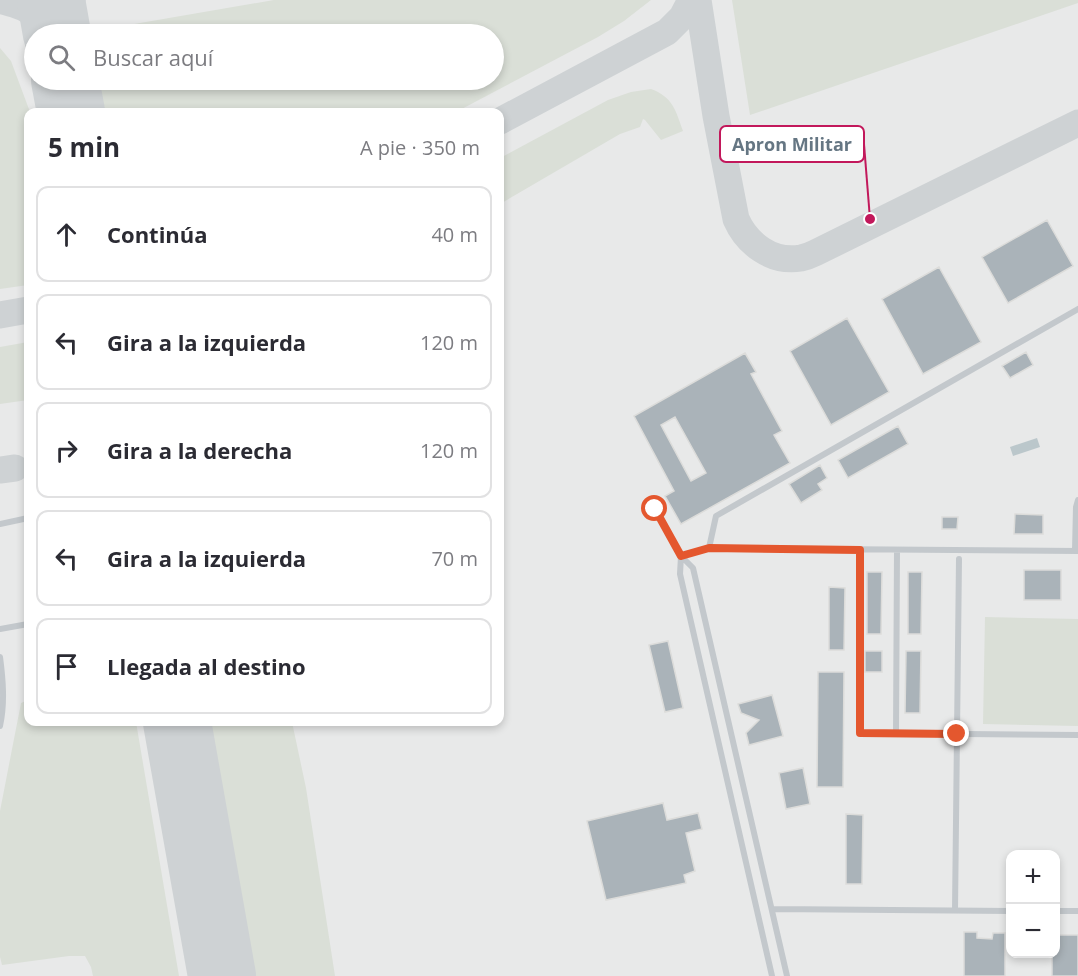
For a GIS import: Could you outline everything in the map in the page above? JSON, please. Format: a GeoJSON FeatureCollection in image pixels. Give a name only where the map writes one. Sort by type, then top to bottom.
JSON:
{"type":"FeatureCollection","features":[{"type":"Feature","properties":{"kind":"lane"},"geometry":{"type":"LineString","coordinates":[[709,548],[716,516],[1078,309]]}},
{"type":"Feature","properties":{"kind":"lane"},"geometry":{"type":"LineString","coordinates":[[681,556],[709,548],[1076,551],[1078,500]]}},
{"type":"Feature","properties":{"kind":"lane"},"geometry":{"type":"LineString","coordinates":[[655,509],[681,556],[693,568],[788,976]]}},
{"type":"Feature","properties":{"kind":"lane"},"geometry":{"type":"LineString","coordinates":[[0,524],[24,519]]}},
{"type":"Feature","properties":{"kind":"lane"},"geometry":{"type":"LineString","coordinates":[[860,550],[860,733],[1078,735]]}},
{"type":"Feature","properties":{"kind":"lane"},"geometry":{"type":"LineString","coordinates":[[896,734],[897,550]]}},
{"type":"Feature","properties":{"kind":"lane"},"geometry":{"type":"LineString","coordinates":[[681,556],[680,574],[772,976]]}},
{"type":"Feature","properties":{"kind":"lane"},"geometry":{"type":"LineString","coordinates":[[955,910],[959,559]]}},
{"type":"Feature","properties":{"kind":"lane"},"geometry":{"type":"LineString","coordinates":[[0,629],[24,625]]}},
{"type":"Feature","properties":{"kind":"lane"},"geometry":{"type":"LineString","coordinates":[[0,657],[3,712],[0,726]]}},
{"type":"Feature","properties":{"kind":"lane"},"geometry":{"type":"LineString","coordinates":[[717,736],[731,732]]}},
{"type":"Feature","properties":{"kind":"lane"},"geometry":{"type":"LineString","coordinates":[[773,909],[1006,911]]}},
{"type":"Feature","properties":{"kind":"lane"},"geometry":{"type":"LineString","coordinates":[[1060,911],[1078,911]]}},
{"type":"Feature","properties":{"kind":"shaded area"},"geometry":{"type":"Polygon","coordinates":[[[0,0],[1078,0],[1078,976],[0,976],[0,0]]]}},
{"type":"Feature","properties":{"kind":"shaded area"},"geometry":{"type":"Polygon","coordinates":[[[274,0],[651,0],[598,37],[504,87],[504,24],[134,24],[274,0]]]}},
{"type":"Feature","properties":{"kind":"shaded area"},"geometry":{"type":"Polygon","coordinates":[[[732,0],[1078,0],[1078,3],[750,115],[732,0]]]}},
{"type":"Feature","properties":{"kind":"shaded area"},"geometry":{"type":"Polygon","coordinates":[[[0,48],[11,61],[29,108],[24,108],[24,286],[0,289],[0,48]]]}},
{"type":"Feature","properties":{"kind":"shaded area"},"geometry":{"type":"Polygon","coordinates":[[[651,89],[664,96],[676,111],[683,131],[661,140],[643,119],[640,127],[620,134],[504,202],[504,156],[608,100],[631,92],[651,89]]]}},
{"type":"Feature","properties":{"kind":"shaded area"},"geometry":{"type":"Polygon","coordinates":[[[101,90],[498,90],[464,108],[101,108],[101,90]]]}},
{"type":"Feature","properties":{"kind":"shaded area"},"geometry":{"type":"Polygon","coordinates":[[[24,343],[24,401],[0,404],[0,347],[24,343]]]}},
{"type":"Feature","properties":{"kind":"shaded area"},"geometry":{"type":"Polygon","coordinates":[[[1037,438],[1040,447],[1013,456],[1010,447],[1037,438]]]}},
{"type":"Feature","properties":{"kind":"shaded area"},"geometry":{"type":"Polygon","coordinates":[[[985,617],[1078,619],[1078,726],[983,724],[985,617]]]}},
{"type":"Feature","properties":{"kind":"shaded area"},"geometry":{"type":"Polygon","coordinates":[[[24,702],[24,726],[137,726],[179,976],[93,976],[85,956],[2,965],[0,957],[0,811],[21,703],[24,702]]]}},
{"type":"Feature","properties":{"kind":"shaded area"},"geometry":{"type":"Polygon","coordinates":[[[207,726],[293,726],[306,788],[335,976],[252,976],[207,726]]]}},
{"type":"Feature","properties":{"kind":"building"},"geometry":{"type":"Polygon","coordinates":[[[1047,220],[1073,266],[1008,303],[982,257],[1047,220]]]}},
{"type":"Feature","properties":{"kind":"building"},"geometry":{"type":"Polygon","coordinates":[[[939,267],[981,342],[923,374],[882,299],[939,267]]]}},
{"type":"Feature","properties":{"kind":"building"},"geometry":{"type":"Polygon","coordinates":[[[847,318],[889,392],[831,425],[790,351],[847,318]]]}},
{"type":"Feature","properties":{"kind":"building"},"geometry":{"type":"Polygon","coordinates":[[[1026,352],[1033,365],[1010,378],[1002,366],[1026,352]]]}},
{"type":"Feature","properties":{"kind":"building"},"geometry":{"type":"Polygon","coordinates":[[[745,353],[756,372],[751,374],[782,431],[774,435],[790,463],[681,524],[665,496],[674,491],[634,416],[745,353]],[[675,417],[661,425],[691,481],[706,473],[675,417]]]}},
{"type":"Feature","properties":{"kind":"building"},"geometry":{"type":"Polygon","coordinates":[[[898,426],[908,444],[848,478],[838,460],[898,426]]]}},
{"type":"Feature","properties":{"kind":"building"},"geometry":{"type":"Polygon","coordinates":[[[820,465],[827,478],[818,484],[822,490],[801,503],[789,484],[820,465]]]}},
{"type":"Feature","properties":{"kind":"building"},"geometry":{"type":"Polygon","coordinates":[[[1015,514],[1043,515],[1043,534],[1014,534],[1015,514]]]}},
{"type":"Feature","properties":{"kind":"building"},"geometry":{"type":"Polygon","coordinates":[[[942,517],[958,517],[957,529],[942,529],[942,517]]]}},
{"type":"Feature","properties":{"kind":"building"},"geometry":{"type":"Polygon","coordinates":[[[1024,570],[1061,570],[1061,600],[1024,600],[1024,570]]]}},
{"type":"Feature","properties":{"kind":"building"},"geometry":{"type":"Polygon","coordinates":[[[867,572],[882,572],[881,634],[867,634],[867,572]]]}},
{"type":"Feature","properties":{"kind":"building"},"geometry":{"type":"Polygon","coordinates":[[[908,572],[922,572],[921,634],[908,634],[908,572]]]}},
{"type":"Feature","properties":{"kind":"building"},"geometry":{"type":"Polygon","coordinates":[[[829,587],[845,588],[844,650],[829,650],[829,587]]]}},
{"type":"Feature","properties":{"kind":"building"},"geometry":{"type":"Polygon","coordinates":[[[668,641],[683,708],[665,712],[649,645],[668,641]]]}},
{"type":"Feature","properties":{"kind":"building"},"geometry":{"type":"Polygon","coordinates":[[[865,651],[882,651],[882,672],[865,672],[865,651]]]}},
{"type":"Feature","properties":{"kind":"building"},"geometry":{"type":"Polygon","coordinates":[[[906,651],[921,651],[920,713],[905,713],[906,651]]]}},
{"type":"Feature","properties":{"kind":"building"},"geometry":{"type":"Polygon","coordinates":[[[818,672],[844,672],[843,787],[817,787],[818,672]]]}},
{"type":"Feature","properties":{"kind":"building"},"geometry":{"type":"Polygon","coordinates":[[[772,695],[783,736],[749,745],[746,733],[759,720],[741,713],[738,704],[772,695]]]}},
{"type":"Feature","properties":{"kind":"building"},"geometry":{"type":"Polygon","coordinates":[[[803,768],[810,804],[786,809],[779,773],[803,768]]]}},
{"type":"Feature","properties":{"kind":"building"},"geometry":{"type":"Polygon","coordinates":[[[663,803],[667,820],[698,813],[702,829],[686,833],[695,871],[684,875],[686,883],[606,900],[587,821],[663,803]]]}},
{"type":"Feature","properties":{"kind":"building"},"geometry":{"type":"Polygon","coordinates":[[[846,814],[863,815],[862,884],[846,884],[846,814]]]}},
{"type":"Feature","properties":{"kind":"building"},"geometry":{"type":"Polygon","coordinates":[[[964,932],[977,932],[977,938],[992,939],[993,933],[1005,933],[1005,976],[964,976],[964,932]]]}},
{"type":"Feature","properties":{"kind":"building"},"geometry":{"type":"Polygon","coordinates":[[[1060,935],[1078,935],[1078,976],[1052,976],[1052,958],[1060,958],[1060,935]]]}},
{"type":"Feature","properties":{"kind":"taxiway"},"geometry":{"type":"LineString","coordinates":[[0,0],[28,10],[44,24]]}},
{"type":"Feature","properties":{"kind":"taxiway"},"geometry":{"type":"LineString","coordinates":[[59,24],[72,0]]}},
{"type":"Feature","properties":{"kind":"taxiway"},"geometry":{"type":"LineString","coordinates":[[504,119],[667,32],[682,17],[691,0]]}},
{"type":"Feature","properties":{"kind":"taxiway"},"geometry":{"type":"LineString","coordinates":[[698,0],[716,116],[736,219],[754,244],[780,258],[801,258],[812,254],[1078,123]]}},
{"type":"Feature","properties":{"kind":"taxiway"},"geometry":{"type":"LineString","coordinates":[[0,315],[24,311]]}},
{"type":"Feature","properties":{"kind":"taxiway"},"geometry":{"type":"LineString","coordinates":[[0,470],[15,468]]}},
{"type":"Feature","properties":{"kind":"runway"},"geometry":{"type":"LineString","coordinates":[[51,0],[55,24]]}},
{"type":"Feature","properties":{"kind":"runway"},"geometry":{"type":"LineString","coordinates":[[67,90],[70,108]]}},
{"type":"Feature","properties":{"kind":"runway"},"geometry":{"type":"LineString","coordinates":[[178,726],[222,976]]}},
{"type":"Feature","properties":{"kind":"place","name":"Apron Militar"},"geometry":{"type":"Point","coordinates":[870,219]}},
{"type":"Feature","properties":{"kind":"route"},"geometry":{"type":"LineString","coordinates":[[655,509],[681,556],[709,548],[860,550],[860,733],[957,734]]}}]}
